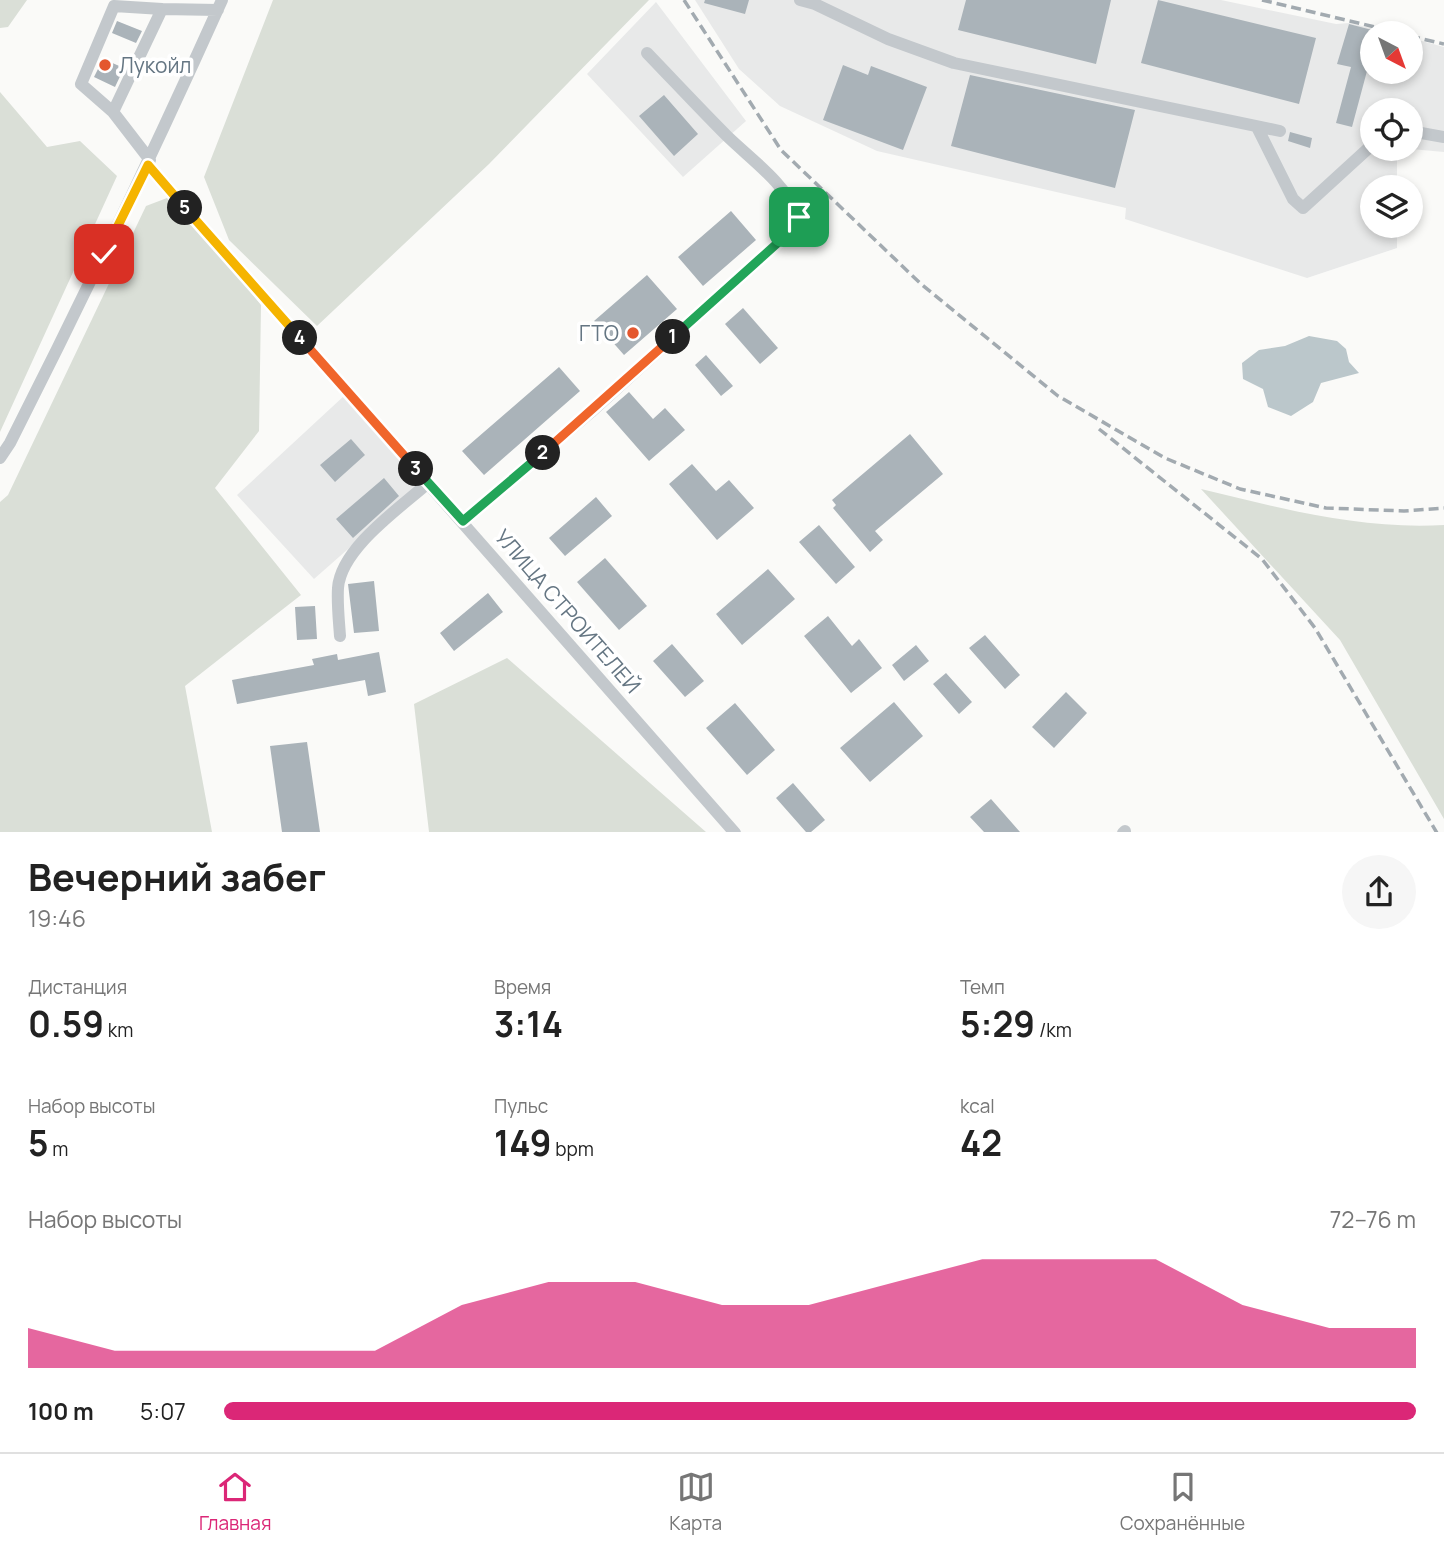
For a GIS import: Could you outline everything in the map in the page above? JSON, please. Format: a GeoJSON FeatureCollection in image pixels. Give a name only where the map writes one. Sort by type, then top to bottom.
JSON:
{"type":"FeatureCollection","features":[{"type":"Feature","properties":{"kind":"street"},"geometry":{"type":"LineString","coordinates":[[800,0],[815,4],[888,39],[954,62],[1280,131]]}},
{"type":"Feature","properties":{"kind":"street"},"geometry":{"type":"LineString","coordinates":[[0,458],[10,443],[149,162],[220,5],[162,9],[113,112]]}},
{"type":"Feature","properties":{"kind":"street","name":"УЛИЦА СТРОИТЕЛЕЙ"},"geometry":{"type":"LineString","coordinates":[[162,9],[114,6],[80,84],[113,112],[149,162],[735,832]]}},
{"type":"Feature","properties":{"kind":"street"},"geometry":{"type":"LineString","coordinates":[[463,521],[591,412],[782,239],[799,217],[792,201],[768,174],[726,135],[647,53]]}},
{"type":"Feature","properties":{"kind":"street"},"geometry":{"type":"LineString","coordinates":[[1258,127],[1293,199],[1303,208],[1360,156]]}},
{"type":"Feature","properties":{"kind":"street"},"geometry":{"type":"LineString","coordinates":[[1423,133],[1444,137]]}},
{"type":"Feature","properties":{"kind":"street"},"geometry":{"type":"LineString","coordinates":[[340,636],[338,586],[347,564],[363,541],[428,483]]}},
{"type":"Feature","properties":{"kind":"shaded area"},"geometry":{"type":"Polygon","coordinates":[[[0,0],[27,0],[8,27],[0,28],[0,0]]]}},
{"type":"Feature","properties":{"kind":"shaded area"},"geometry":{"type":"Polygon","coordinates":[[[273,0],[649,0],[489,164],[317,326],[229,240],[204,177],[273,0]]]}},
{"type":"Feature","properties":{"kind":"shaded area"},"geometry":{"type":"Polygon","coordinates":[[[695,0],[1221,0],[1336,24],[1360,26],[1360,84],[1423,84],[1423,41],[1444,47],[1444,152],[1423,150],[1423,98],[1360,98],[1360,161],[1397,161],[1397,175],[1360,175],[1360,238],[1397,238],[1397,248],[1307,278],[1125,219],[1126,208],[877,151],[780,106],[739,69],[695,0]]]}},
{"type":"Feature","properties":{"kind":"shaded area"},"geometry":{"type":"Polygon","coordinates":[[[656,2],[746,121],[683,177],[587,74],[656,2]]]}},
{"type":"Feature","properties":{"kind":"shaded area"},"geometry":{"type":"Polygon","coordinates":[[[0,92],[47,147],[80,141],[117,176],[0,432],[0,92]]]}},
{"type":"Feature","properties":{"kind":"shaded area"},"geometry":{"type":"Polygon","coordinates":[[[167,198],[213,245],[261,305],[259,431],[215,488],[301,595],[185,686],[212,832],[0,832],[0,502],[8,495],[146,206],[167,198]]]}},
{"type":"Feature","properties":{"kind":"shaded area"},"geometry":{"type":"Polygon","coordinates":[[[1309,336],[1337,341],[1346,349],[1349,362],[1359,373],[1321,383],[1313,402],[1291,416],[1268,407],[1263,389],[1243,379],[1242,363],[1259,350],[1285,346],[1309,336]]]}},
{"type":"Feature","properties":{"kind":"shaded area"},"geometry":{"type":"Polygon","coordinates":[[[345,395],[423,483],[314,579],[237,495],[345,395]]]}},
{"type":"Feature","properties":{"kind":"shaded area"},"geometry":{"type":"Polygon","coordinates":[[[1201,489],[1351,521],[1413,526],[1444,525],[1444,819],[1340,640],[1201,489]]]}},
{"type":"Feature","properties":{"kind":"shaded area"},"geometry":{"type":"Polygon","coordinates":[[[507,658],[706,832],[429,832],[414,704],[507,658]]]}},
{"type":"Feature","properties":{"kind":"building"},"geometry":{"type":"Polygon","coordinates":[[[705,0],[749,0],[745,14],[704,3],[705,0]]]}},
{"type":"Feature","properties":{"kind":"building"},"geometry":{"type":"Polygon","coordinates":[[[966,0],[1111,0],[1096,64],[958,30],[966,0]]]}},
{"type":"Feature","properties":{"kind":"building"},"geometry":{"type":"Polygon","coordinates":[[[1158,0],[1316,38],[1299,104],[1141,63],[1158,0]]]}},
{"type":"Feature","properties":{"kind":"building"},"geometry":{"type":"Polygon","coordinates":[[[117,21],[142,31],[136,43],[112,33],[117,21]]]}},
{"type":"Feature","properties":{"kind":"building"},"geometry":{"type":"Polygon","coordinates":[[[1349,24],[1360,27],[1360,84],[1364,84],[1352,127],[1336,123],[1351,67],[1337,64],[1349,24]]]}},
{"type":"Feature","properties":{"kind":"building"},"geometry":{"type":"Polygon","coordinates":[[[103,59],[124,68],[115,87],[94,77],[103,59]]]}},
{"type":"Feature","properties":{"kind":"building"},"geometry":{"type":"Polygon","coordinates":[[[843,65],[868,75],[871,66],[927,87],[903,150],[823,120],[843,65]]]}},
{"type":"Feature","properties":{"kind":"building"},"geometry":{"type":"Polygon","coordinates":[[[970,75],[1135,110],[1115,188],[951,146],[970,75]]]}},
{"type":"Feature","properties":{"kind":"building"},"geometry":{"type":"Polygon","coordinates":[[[664,95],[698,134],[674,156],[639,116],[664,95]]]}},
{"type":"Feature","properties":{"kind":"building"},"geometry":{"type":"Polygon","coordinates":[[[1290,132],[1312,138],[1310,148],[1288,141],[1290,132]]]}},
{"type":"Feature","properties":{"kind":"building"},"geometry":{"type":"Polygon","coordinates":[[[731,211],[756,240],[703,286],[678,257],[731,211]]]}},
{"type":"Feature","properties":{"kind":"building"},"geometry":{"type":"Polygon","coordinates":[[[647,275],[677,309],[624,355],[594,321],[647,275]]]}},
{"type":"Feature","properties":{"kind":"building"},"geometry":{"type":"Polygon","coordinates":[[[743,308],[778,348],[760,364],[725,324],[743,308]]]}},
{"type":"Feature","properties":{"kind":"building"},"geometry":{"type":"Polygon","coordinates":[[[706,355],[733,386],[721,396],[695,365],[706,355]]]}},
{"type":"Feature","properties":{"kind":"building"},"geometry":{"type":"Polygon","coordinates":[[[559,367],[580,391],[484,475],[462,451],[559,367]]]}},
{"type":"Feature","properties":{"kind":"building"},"geometry":{"type":"Polygon","coordinates":[[[629,392],[653,419],[665,408],[685,430],[649,461],[606,412],[629,392]]]}},
{"type":"Feature","properties":{"kind":"building"},"geometry":{"type":"Polygon","coordinates":[[[910,434],[943,474],[875,531],[883,540],[870,552],[833,508],[836,505],[832,500],[910,434]]]}},
{"type":"Feature","properties":{"kind":"building"},"geometry":{"type":"Polygon","coordinates":[[[351,439],[365,455],[335,482],[320,465],[351,439]]]}},
{"type":"Feature","properties":{"kind":"building"},"geometry":{"type":"Polygon","coordinates":[[[692,464],[716,491],[729,480],[754,508],[717,540],[669,484],[692,464]]]}},
{"type":"Feature","properties":{"kind":"building"},"geometry":{"type":"Polygon","coordinates":[[[384,478],[399,496],[353,538],[336,519],[384,478]]]}},
{"type":"Feature","properties":{"kind":"building"},"geometry":{"type":"Polygon","coordinates":[[[596,497],[612,516],[565,556],[549,538],[596,497]]]}},
{"type":"Feature","properties":{"kind":"building"},"geometry":{"type":"Polygon","coordinates":[[[819,525],[855,567],[836,584],[799,542],[819,525]]]}},
{"type":"Feature","properties":{"kind":"building"},"geometry":{"type":"Polygon","coordinates":[[[605,558],[647,606],[619,630],[577,582],[605,558]]]}},
{"type":"Feature","properties":{"kind":"building"},"geometry":{"type":"Polygon","coordinates":[[[768,569],[795,599],[742,645],[716,614],[768,569]]]}},
{"type":"Feature","properties":{"kind":"building"},"geometry":{"type":"Polygon","coordinates":[[[374,581],[379,631],[354,633],[348,584],[374,581]]]}},
{"type":"Feature","properties":{"kind":"building"},"geometry":{"type":"Polygon","coordinates":[[[488,593],[503,612],[454,651],[440,633],[488,593]]]}},
{"type":"Feature","properties":{"kind":"building"},"geometry":{"type":"Polygon","coordinates":[[[315,606],[317,639],[297,640],[295,607],[315,606]]]}},
{"type":"Feature","properties":{"kind":"building"},"geometry":{"type":"Polygon","coordinates":[[[828,616],[852,646],[859,639],[882,668],[851,693],[804,636],[828,616]]]}},
{"type":"Feature","properties":{"kind":"building"},"geometry":{"type":"Polygon","coordinates":[[[985,635],[1020,675],[1005,689],[969,648],[985,635]]]}},
{"type":"Feature","properties":{"kind":"building"},"geometry":{"type":"Polygon","coordinates":[[[672,644],[704,681],[685,697],[653,661],[672,644]]]}},
{"type":"Feature","properties":{"kind":"building"},"geometry":{"type":"Polygon","coordinates":[[[916,645],[929,661],[904,681],[892,665],[916,645]]]}},
{"type":"Feature","properties":{"kind":"building"},"geometry":{"type":"Polygon","coordinates":[[[379,652],[386,692],[368,696],[365,680],[237,704],[232,680],[314,665],[312,659],[337,654],[338,660],[379,652]]]}},
{"type":"Feature","properties":{"kind":"building"},"geometry":{"type":"Polygon","coordinates":[[[946,673],[972,702],[959,714],[933,684],[946,673]]]}},
{"type":"Feature","properties":{"kind":"building"},"geometry":{"type":"Polygon","coordinates":[[[1066,692],[1087,713],[1054,748],[1032,727],[1066,692]]]}},
{"type":"Feature","properties":{"kind":"building"},"geometry":{"type":"Polygon","coordinates":[[[894,702],[923,736],[870,782],[840,748],[894,702]]]}},
{"type":"Feature","properties":{"kind":"building"},"geometry":{"type":"Polygon","coordinates":[[[735,703],[775,750],[747,775],[706,728],[735,703]]]}},
{"type":"Feature","properties":{"kind":"building"},"geometry":{"type":"Polygon","coordinates":[[[307,742],[320,832],[282,832],[270,746],[307,742]]]}},
{"type":"Feature","properties":{"kind":"building"},"geometry":{"type":"Polygon","coordinates":[[[793,783],[825,820],[811,832],[806,832],[776,798],[793,783]]]}},
{"type":"Feature","properties":{"kind":"building"},"geometry":{"type":"Polygon","coordinates":[[[991,799],[1020,832],[984,832],[970,817],[991,799]]]}},
{"type":"Feature","properties":{"kind":"railway"},"geometry":{"type":"LineString","coordinates":[[684,0],[781,150],[921,284],[1058,396],[1165,458],[1240,489],[1326,508],[1404,511],[1444,508]]}},
{"type":"Feature","properties":{"kind":"railway"},"geometry":{"type":"LineString","coordinates":[[1262,0],[1360,23]]}},
{"type":"Feature","properties":{"kind":"railway"},"geometry":{"type":"LineString","coordinates":[[1423,39],[1444,44]]}},
{"type":"Feature","properties":{"kind":"railway"},"geometry":{"type":"LineString","coordinates":[[1099,429],[1262,559],[1315,628],[1436,832]]}},
{"type":"Feature","properties":{"kind":"place","name":"Лукойл"},"geometry":{"type":"Point","coordinates":[105,65]}},
{"type":"Feature","properties":{"kind":"place","name":"ГТО"},"geometry":{"type":"Point","coordinates":[633,333]}},
{"type":"Feature","properties":{"kind":"route"},"geometry":{"type":"LineString","coordinates":[[104,254],[148,165],[463,521],[591,412],[782,239],[799,217]]}}]}
